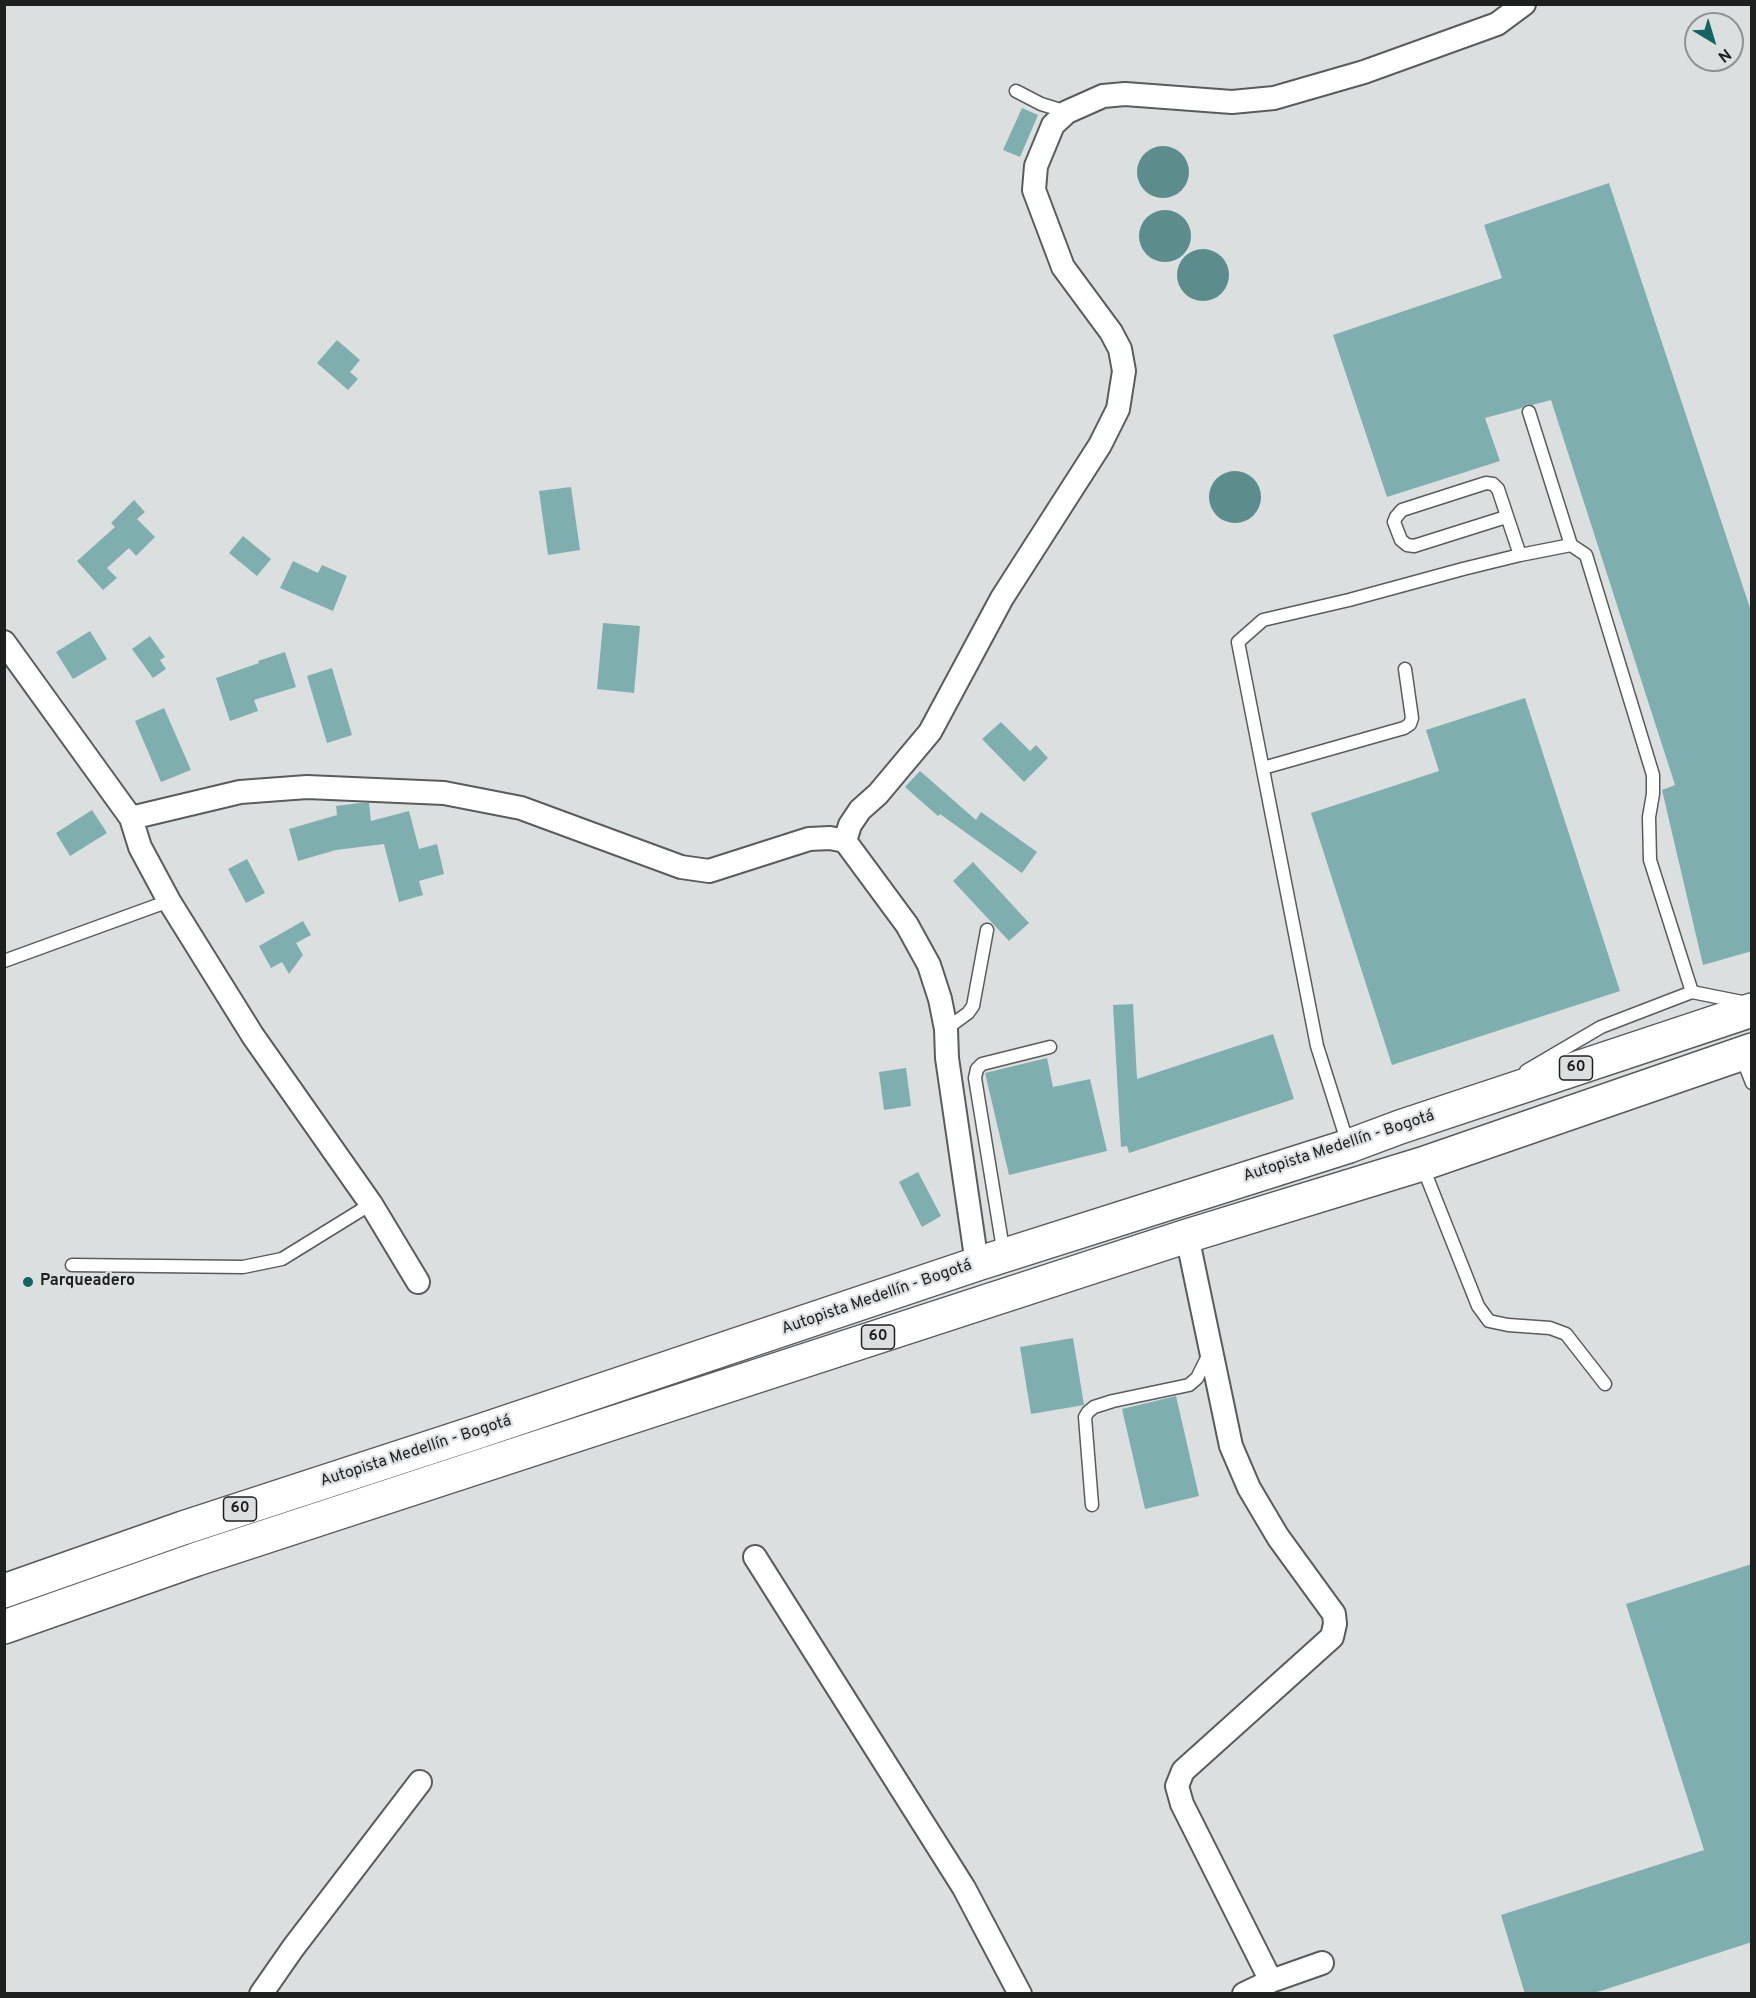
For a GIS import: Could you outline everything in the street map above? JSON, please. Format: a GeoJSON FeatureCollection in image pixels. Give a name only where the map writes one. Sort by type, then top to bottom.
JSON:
{"type":"FeatureCollection","features":[{"type":"Feature","properties":{"kind":"highway","name":"Autopista Medellín - Bogotá"},"geometry":{"type":"LineString","coordinates":[[4,1591],[183,1528],[991,1260],[1349,1146],[1752,1010]]}},
{"type":"Feature","properties":{"kind":"highway","name":"Autopista Medellín - Bogotá"},"geometry":{"type":"LineString","coordinates":[[4,1627],[197,1559],[1187,1236],[1422,1164],[1649,1084],[1748,1062]]}},
{"type":"Feature","properties":{"kind":"street"},"geometry":{"type":"LineString","coordinates":[[845,841],[850,825],[860,810],[878,794],[930,732],[1002,598],[1100,444],[1118,409],[1124,371],[1120,349],[1111,332],[1063,267],[1034,190],[1036,166],[1053,125],[1067,112],[1102,96],[1125,94],[1232,102],[1274,98],[1364,72],[1497,24],[1524,4]]}},
{"type":"Feature","properties":{"kind":"street"},"geometry":{"type":"LineString","coordinates":[[4,642],[131,818],[140,847],[169,902],[253,1036],[370,1204],[418,1282]]}},
{"type":"Feature","properties":{"kind":"street"},"geometry":{"type":"LineString","coordinates":[[131,818],[240,792],[307,787],[444,792],[521,808],[681,867],[709,871],[809,839],[830,838],[845,841],[907,925],[929,964],[940,999],[946,1029],[947,1058],[991,1260]]}},
{"type":"Feature","properties":{"kind":"street"},"geometry":{"type":"LineString","coordinates":[[1187,1236],[1231,1446],[1250,1488],[1278,1536],[1334,1614],[1335,1624],[1332,1637],[1183,1771],[1177,1786],[1182,1804],[1271,1981]]}},
{"type":"Feature","properties":{"kind":"street"},"geometry":{"type":"LineString","coordinates":[[755,1557],[964,1888],[1020,1994]]}},
{"type":"Feature","properties":{"kind":"street"},"geometry":{"type":"LineString","coordinates":[[261,1994],[293,1948],[420,1782]]}},
{"type":"Feature","properties":{"kind":"street"},"geometry":{"type":"LineString","coordinates":[[1244,1994],[1271,1981],[1322,1963]]}},
{"type":"Feature","properties":{"kind":"lane"},"geometry":{"type":"LineString","coordinates":[[1016,91],[1041,104],[1067,112]]}},
{"type":"Feature","properties":{"kind":"lane"},"geometry":{"type":"LineString","coordinates":[[1530,412],[1571,545],[1586,555],[1653,775],[1653,794],[1649,817],[1650,860],[1692,992]]}},
{"type":"Feature","properties":{"kind":"lane"},"geometry":{"type":"LineString","coordinates":[[1506,517],[1414,546],[1407,545],[1401,540],[1394,522],[1402,510],[1486,483],[1493,484],[1498,489],[1520,555]]}},
{"type":"Feature","properties":{"kind":"lane"},"geometry":{"type":"LineString","coordinates":[[1349,1146],[1317,1046],[1238,642],[1263,620],[1520,555],[1571,545]]}},
{"type":"Feature","properties":{"kind":"lane"},"geometry":{"type":"LineString","coordinates":[[1263,768],[1404,728],[1412,718],[1405,669]]}},
{"type":"Feature","properties":{"kind":"lane"},"geometry":{"type":"LineString","coordinates":[[4,960],[169,902]]}},
{"type":"Feature","properties":{"kind":"lane"},"geometry":{"type":"LineString","coordinates":[[946,1029],[973,1006],[987,930]]}},
{"type":"Feature","properties":{"kind":"lane"},"geometry":{"type":"LineString","coordinates":[[1477,1101],[1601,1027],[1692,992],[1752,1003]]}},
{"type":"Feature","properties":{"kind":"lane"},"geometry":{"type":"LineString","coordinates":[[991,1260],[975,1078],[977,1069],[982,1064],[1050,1047]]}},
{"type":"Feature","properties":{"kind":"lane"},"geometry":{"type":"LineString","coordinates":[[1422,1164],[1478,1306],[1489,1321],[1508,1325],[1550,1328],[1566,1334],[1605,1384]]}},
{"type":"Feature","properties":{"kind":"lane"},"geometry":{"type":"LineString","coordinates":[[72,1265],[243,1267],[282,1259],[370,1204]]}},
{"type":"Feature","properties":{"kind":"lane"},"geometry":{"type":"LineString","coordinates":[[1092,1505],[1085,1417],[1088,1412],[1094,1407],[1113,1401],[1189,1385],[1197,1378],[1211,1350]]}},
{"type":"Feature","properties":{"kind":"water"},"geometry":{"type":"Polygon","coordinates":[[[1163,146],[1177,150],[1185,158],[1189,172],[1185,186],[1177,194],[1163,198],[1149,194],[1141,186],[1137,172],[1141,158],[1149,150],[1163,146]]]}},
{"type":"Feature","properties":{"kind":"water"},"geometry":{"type":"Polygon","coordinates":[[[1165,210],[1179,214],[1187,222],[1191,236],[1187,250],[1179,258],[1165,262],[1151,258],[1143,250],[1139,236],[1143,222],[1151,214],[1165,210]]]}},
{"type":"Feature","properties":{"kind":"water"},"geometry":{"type":"Polygon","coordinates":[[[1198,249],[1208,249],[1217,253],[1225,261],[1229,275],[1225,289],[1217,297],[1208,301],[1198,301],[1189,297],[1181,289],[1177,280],[1177,270],[1181,261],[1189,253],[1198,249]]]}},
{"type":"Feature","properties":{"kind":"water"},"geometry":{"type":"Polygon","coordinates":[[[1235,471],[1249,475],[1257,483],[1261,497],[1257,511],[1249,519],[1235,523],[1221,519],[1213,511],[1209,497],[1213,483],[1221,475],[1235,471]]]}},
{"type":"Feature","properties":{"kind":"building"},"geometry":{"type":"Polygon","coordinates":[[[1022,108],[1038,115],[1020,157],[1003,150],[1022,108]]]}},
{"type":"Feature","properties":{"kind":"building"},"geometry":{"type":"Polygon","coordinates":[[[1609,183],[1752,614],[1752,951],[1703,965],[1662,790],[1675,785],[1551,400],[1532,405],[1527,404],[1522,408],[1485,418],[1500,461],[1387,497],[1333,335],[1502,278],[1484,225],[1609,183]]]}},
{"type":"Feature","properties":{"kind":"building"},"geometry":{"type":"Polygon","coordinates":[[[337,340],[360,360],[350,372],[358,379],[348,390],[317,363],[337,340]]]}},
{"type":"Feature","properties":{"kind":"building"},"geometry":{"type":"Polygon","coordinates":[[[571,487],[580,550],[548,555],[539,491],[571,487]]]}},
{"type":"Feature","properties":{"kind":"building"},"geometry":{"type":"Polygon","coordinates":[[[134,500],[145,512],[137,519],[155,537],[136,556],[129,548],[107,568],[117,578],[103,590],[77,561],[115,527],[111,523],[134,500]]]}},
{"type":"Feature","properties":{"kind":"building"},"geometry":{"type":"Polygon","coordinates":[[[243,536],[271,559],[257,576],[229,553],[243,536]]]}},
{"type":"Feature","properties":{"kind":"building"},"geometry":{"type":"Polygon","coordinates":[[[293,561],[318,573],[322,565],[347,576],[333,611],[280,588],[293,561]]]}},
{"type":"Feature","properties":{"kind":"building"},"geometry":{"type":"Polygon","coordinates":[[[603,623],[640,626],[634,693],[597,689],[603,623]]]}},
{"type":"Feature","properties":{"kind":"building"},"geometry":{"type":"Polygon","coordinates":[[[90,631],[107,659],[73,679],[56,652],[90,631]]]}},
{"type":"Feature","properties":{"kind":"building"},"geometry":{"type":"Polygon","coordinates":[[[150,636],[165,657],[160,660],[166,669],[153,678],[132,649],[150,636]]]}},
{"type":"Feature","properties":{"kind":"building"},"geometry":{"type":"Polygon","coordinates":[[[285,652],[296,687],[254,700],[258,711],[230,721],[216,678],[285,652]]]}},
{"type":"Feature","properties":{"kind":"building"},"geometry":{"type":"Polygon","coordinates":[[[332,668],[352,735],[327,743],[307,676],[332,668]]]}},
{"type":"Feature","properties":{"kind":"building"},"geometry":{"type":"Polygon","coordinates":[[[1525,698],[1620,991],[1392,1065],[1311,813],[1439,771],[1426,730],[1525,698]]]}},
{"type":"Feature","properties":{"kind":"building"},"geometry":{"type":"Polygon","coordinates":[[[164,708],[191,770],[161,782],[135,721],[164,708]]]}},
{"type":"Feature","properties":{"kind":"building"},"geometry":{"type":"Polygon","coordinates":[[[1001,722],[1030,751],[1036,745],[1048,758],[1024,782],[982,739],[1001,722]]]}},
{"type":"Feature","properties":{"kind":"building"},"geometry":{"type":"Polygon","coordinates":[[[920,771],[976,820],[981,812],[1037,852],[1022,873],[940,814],[938,816],[905,787],[920,771]]]}},
{"type":"Feature","properties":{"kind":"building"},"geometry":{"type":"Polygon","coordinates":[[[369,803],[371,821],[409,811],[419,849],[437,844],[444,874],[419,881],[423,895],[399,902],[384,844],[336,850],[298,861],[289,829],[337,815],[336,806],[369,803]]]}},
{"type":"Feature","properties":{"kind":"building"},"geometry":{"type":"Polygon","coordinates":[[[92,810],[107,833],[70,856],[56,833],[92,810]]]}},
{"type":"Feature","properties":{"kind":"building"},"geometry":{"type":"Polygon","coordinates":[[[247,859],[265,893],[246,903],[228,869],[247,859]]]}},
{"type":"Feature","properties":{"kind":"building"},"geometry":{"type":"Polygon","coordinates":[[[973,862],[1029,923],[1009,941],[953,881],[973,862]]]}},
{"type":"Feature","properties":{"kind":"building"},"geometry":{"type":"Polygon","coordinates":[[[303,921],[311,935],[296,943],[303,955],[289,974],[282,962],[271,968],[259,946],[303,921]]]}},
{"type":"Feature","properties":{"kind":"building"},"geometry":{"type":"Polygon","coordinates":[[[1133,1004],[1137,1079],[1273,1034],[1294,1099],[1129,1153],[1127,1146],[1121,1147],[1113,1005],[1133,1004]]]}},
{"type":"Feature","properties":{"kind":"building"},"geometry":{"type":"Polygon","coordinates":[[[1047,1058],[1053,1087],[1090,1079],[1107,1151],[1009,1175],[985,1073],[1047,1058]]]}},
{"type":"Feature","properties":{"kind":"building"},"geometry":{"type":"Polygon","coordinates":[[[906,1068],[911,1106],[884,1110],[879,1072],[906,1068]]]}},
{"type":"Feature","properties":{"kind":"building"},"geometry":{"type":"Polygon","coordinates":[[[918,1172],[941,1216],[922,1227],[899,1182],[918,1172]]]}},
{"type":"Feature","properties":{"kind":"building"},"geometry":{"type":"Polygon","coordinates":[[[1073,1338],[1084,1405],[1031,1414],[1020,1347],[1073,1338]]]}},
{"type":"Feature","properties":{"kind":"building"},"geometry":{"type":"Polygon","coordinates":[[[1176,1396],[1199,1496],[1145,1509],[1122,1409],[1176,1396]]]}},
{"type":"Feature","properties":{"kind":"building"},"geometry":{"type":"Polygon","coordinates":[[[1752,1564],[1752,1942],[1591,1994],[1525,1994],[1501,1915],[1704,1850],[1626,1604],[1752,1564]]]}},
{"type":"Feature","properties":{"kind":"place","name":"Parqueadero"},"geometry":{"type":"Point","coordinates":[28,1282]}}]}
